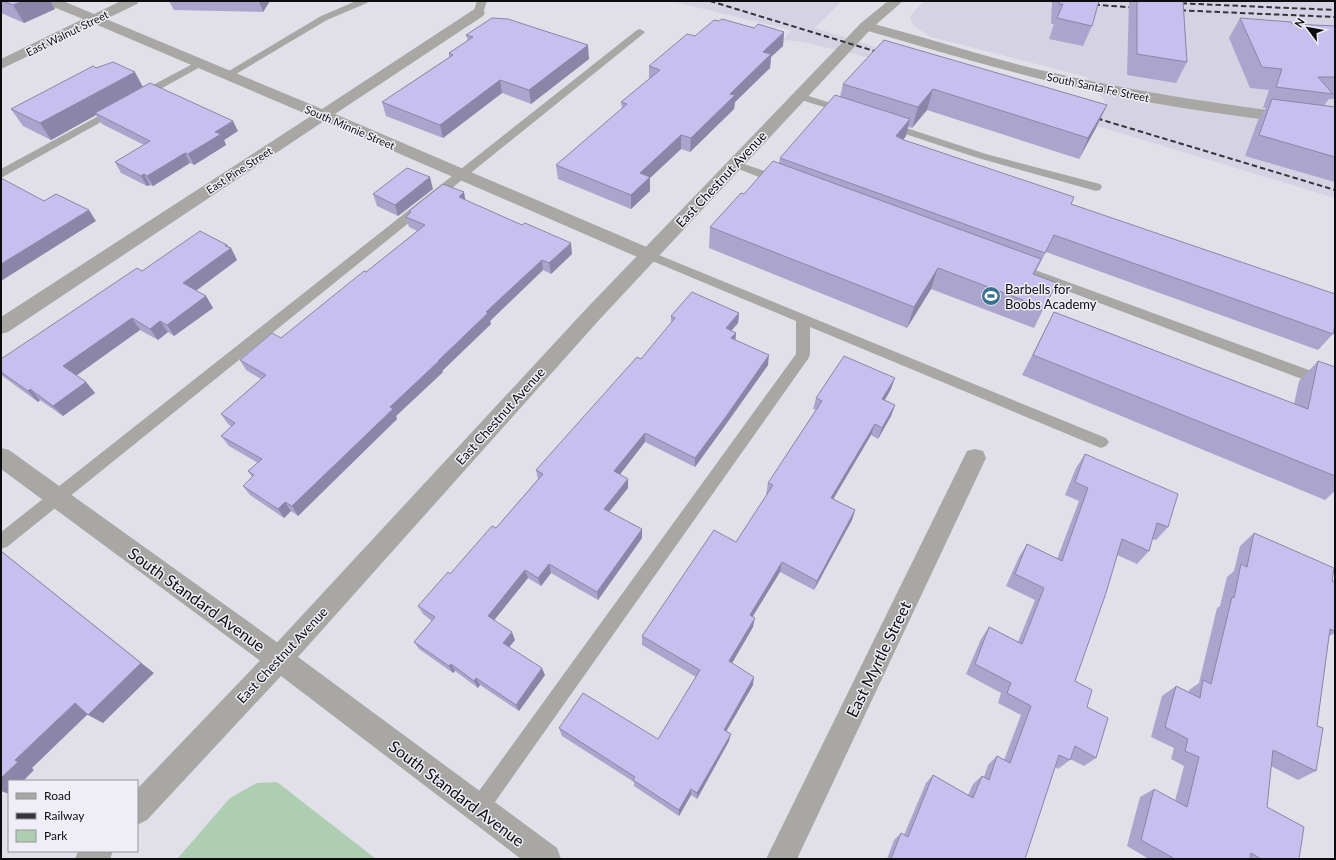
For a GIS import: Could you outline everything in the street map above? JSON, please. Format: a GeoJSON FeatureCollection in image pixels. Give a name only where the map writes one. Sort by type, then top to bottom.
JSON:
{"type":"FeatureCollection","features":[{"type":"Feature","properties":{"kind":"street","name":"South Minnie Street"},"geometry":{"type":"LineString","coordinates":[[51,1],[462,174],[649,255]]}},
{"type":"Feature","properties":{"kind":"street","name":"East Walnut Street"},"geometry":{"type":"LineString","coordinates":[[1,65],[132,1]]}},
{"type":"Feature","properties":{"kind":"street","name":"East Chestnut Avenue"},"geometry":{"type":"LineString","coordinates":[[866,26],[877,1]]}},
{"type":"Feature","properties":{"kind":"street","name":"East Chestnut Avenue"},"geometry":{"type":"LineString","coordinates":[[138,809],[279,659],[649,255],[866,26],[896,1]]}},
{"type":"Feature","properties":{"kind":"street","name":"East Pine Street"},"geometry":{"type":"LineString","coordinates":[[1,327],[323,115],[480,7]]}},
{"type":"Feature","properties":{"kind":"street","name":"South Santa Fe Street"},"geometry":{"type":"LineString","coordinates":[[866,26],[1067,81],[1134,95],[1250,114],[1335,123]]}},
{"type":"Feature","properties":{"kind":"street","name":"South Standard Avenue"},"geometry":{"type":"LineString","coordinates":[[1,457],[279,659],[546,859]]}},
{"type":"Feature","properties":{"kind":"street","name":"East Myrtle Street"},"geometry":{"type":"LineString","coordinates":[[781,859],[975,458]]}},
{"type":"Feature","properties":{"kind":"lane"},"geometry":{"type":"LineString","coordinates":[[227,75],[324,18],[364,1]]}},
{"type":"Feature","properties":{"kind":"lane"},"geometry":{"type":"LineString","coordinates":[[1,542],[640,32]]}},
{"type":"Feature","properties":{"kind":"lane"},"geometry":{"type":"LineString","coordinates":[[1,174],[200,63]]}},
{"type":"Feature","properties":{"kind":"lane"},"geometry":{"type":"LineString","coordinates":[[799,96],[858,115]]}},
{"type":"Feature","properties":{"kind":"lane"},"geometry":{"type":"LineString","coordinates":[[880,122],[982,156],[1096,187]]}},
{"type":"Feature","properties":{"kind":"lane"},"geometry":{"type":"LineString","coordinates":[[735,164],[795,186]]}},
{"type":"Feature","properties":{"kind":"lane"},"geometry":{"type":"LineString","coordinates":[[649,255],[1101,442]]}},
{"type":"Feature","properties":{"kind":"lane"},"geometry":{"type":"LineString","coordinates":[[1005,264],[1328,383]]}},
{"type":"Feature","properties":{"kind":"lane"},"geometry":{"type":"LineString","coordinates":[[478,809],[802,355],[803,319]]}},
{"type":"Feature","properties":{"kind":"shaded area"},"geometry":{"type":"Polygon","coordinates":[[[670,1],[842,1],[815,28],[883,49],[1106,104],[1087,77],[931,37],[914,26],[910,19],[912,14],[924,1],[1335,1],[1335,198],[879,60],[802,42],[784,40],[791,30],[670,1]]]}},
{"type":"Feature","properties":{"kind":"green space"},"geometry":{"type":"Polygon","coordinates":[[[277,782],[376,859],[177,859],[230,798],[257,783],[277,782]]]}},
{"type":"Feature","properties":{"kind":"building"},"geometry":{"type":"Polygon","coordinates":[[[3,1],[23,1],[13,5],[3,1]]]}},
{"type":"Feature","properties":{"kind":"building"},"geometry":{"type":"Polygon","coordinates":[[[1059,1],[1099,1],[1092,26],[1057,18],[1063,4],[1059,4],[1059,1]]]}},
{"type":"Feature","properties":{"kind":"building"},"geometry":{"type":"Polygon","coordinates":[[[1137,1],[1183,1],[1187,62],[1137,54],[1137,1]]]}},
{"type":"Feature","properties":{"kind":"building"},"geometry":{"type":"Polygon","coordinates":[[[492,18],[508,19],[588,45],[529,90],[500,80],[440,125],[382,102],[453,55],[449,53],[473,37],[466,35],[492,18]]]}},
{"type":"Feature","properties":{"kind":"building"},"geometry":{"type":"Polygon","coordinates":[[[1240,18],[1291,22],[1292,24],[1335,26],[1335,77],[1318,77],[1333,94],[1276,87],[1282,69],[1262,67],[1240,18]]]}},
{"type":"Feature","properties":{"kind":"building"},"geometry":{"type":"Polygon","coordinates":[[[722,19],[754,28],[758,24],[784,32],[763,52],[771,54],[730,94],[735,95],[691,138],[681,135],[640,173],[650,177],[631,195],[556,165],[627,104],[621,102],[660,70],[649,66],[687,34],[695,36],[714,20],[719,21],[722,19]]]}},
{"type":"Feature","properties":{"kind":"building"},"geometry":{"type":"Polygon","coordinates":[[[884,40],[1107,105],[1088,138],[933,89],[918,107],[843,84],[884,40]]]}},
{"type":"Feature","properties":{"kind":"building"},"geometry":{"type":"Polygon","coordinates":[[[113,62],[135,72],[40,123],[11,109],[93,66],[96,68],[113,62]]]}},
{"type":"Feature","properties":{"kind":"building"},"geometry":{"type":"Polygon","coordinates":[[[150,83],[233,121],[215,132],[221,134],[188,154],[185,153],[147,176],[144,174],[141,176],[115,162],[150,141],[95,113],[150,83]]]}},
{"type":"Feature","properties":{"kind":"building"},"geometry":{"type":"Polygon","coordinates":[[[835,95],[910,119],[896,136],[904,140],[1074,197],[1071,204],[1335,294],[1335,325],[1333,334],[1054,235],[1045,253],[780,158],[835,95]]]}},
{"type":"Feature","properties":{"kind":"building"},"geometry":{"type":"Polygon","coordinates":[[[1272,99],[1335,107],[1335,157],[1259,135],[1272,99]]]}},
{"type":"Feature","properties":{"kind":"building"},"geometry":{"type":"Polygon","coordinates":[[[773,161],[1041,259],[1033,274],[1057,283],[1044,308],[938,268],[914,307],[710,227],[741,193],[744,194],[773,161]]]}},
{"type":"Feature","properties":{"kind":"building"},"geometry":{"type":"Polygon","coordinates":[[[407,168],[430,177],[395,205],[373,194],[407,168]]]}},
{"type":"Feature","properties":{"kind":"building"},"geometry":{"type":"Polygon","coordinates":[[[1,178],[44,201],[56,194],[89,210],[1,264],[1,178]]]}},
{"type":"Feature","properties":{"kind":"building"},"geometry":{"type":"Polygon","coordinates":[[[443,184],[464,192],[459,197],[522,225],[525,223],[571,243],[549,263],[542,260],[486,312],[488,313],[390,407],[393,409],[292,506],[285,502],[278,509],[243,486],[254,475],[248,471],[262,459],[221,436],[235,423],[221,414],[266,375],[240,360],[272,333],[281,338],[364,271],[366,272],[425,225],[406,217],[411,212],[409,211],[443,184]]]}},
{"type":"Feature","properties":{"kind":"building"},"geometry":{"type":"Polygon","coordinates":[[[200,231],[231,248],[183,283],[206,296],[167,325],[160,321],[150,329],[132,318],[63,366],[86,382],[53,406],[30,389],[28,391],[1,372],[1,359],[137,268],[142,271],[200,231]]]}},
{"type":"Feature","properties":{"kind":"building"},"geometry":{"type":"Polygon","coordinates":[[[692,292],[739,313],[726,328],[736,333],[731,338],[769,355],[695,458],[645,433],[614,471],[628,479],[604,509],[642,529],[597,592],[549,564],[538,578],[525,570],[488,616],[512,632],[503,643],[542,668],[516,705],[476,678],[474,681],[451,664],[449,666],[414,642],[435,617],[418,606],[448,572],[450,574],[492,526],[496,528],[543,474],[536,470],[637,357],[641,359],[675,318],[671,316],[692,292]]]}},
{"type":"Feature","properties":{"kind":"building"},"geometry":{"type":"Polygon","coordinates":[[[1054,312],[1308,409],[1318,361],[1335,367],[1335,476],[1033,355],[1054,312]]]}},
{"type":"Feature","properties":{"kind":"building"},"geometry":{"type":"Polygon","coordinates":[[[844,356],[895,378],[882,399],[895,405],[882,428],[875,424],[831,498],[855,510],[817,581],[782,562],[750,615],[755,618],[729,661],[754,677],[724,730],[731,734],[697,793],[691,789],[679,810],[633,780],[635,777],[559,728],[583,693],[658,739],[700,670],[642,636],[714,530],[736,542],[773,485],[768,483],[822,401],[816,398],[844,356]]]}},
{"type":"Feature","properties":{"kind":"building"},"geometry":{"type":"Polygon","coordinates":[[[1085,454],[1178,494],[1168,527],[1157,523],[1149,551],[1122,539],[1106,593],[1075,681],[1092,690],[1087,707],[1108,718],[1096,758],[1075,746],[1070,760],[1059,755],[1025,859],[891,859],[901,833],[908,837],[933,775],[973,798],[982,776],[989,780],[997,756],[1010,763],[1031,706],[1007,693],[1011,683],[975,664],[989,627],[1022,644],[1044,588],[1015,574],[1027,544],[1062,561],[1088,488],[1075,482],[1085,454]]]}},
{"type":"Feature","properties":{"kind":"building"},"geometry":{"type":"Polygon","coordinates":[[[1254,533],[1334,568],[1332,581],[1335,582],[1335,631],[1330,629],[1317,726],[1323,728],[1316,771],[1273,750],[1267,807],[1304,827],[1299,859],[1261,859],[1251,853],[1250,859],[1175,859],[1141,840],[1154,789],[1187,807],[1199,757],[1185,751],[1188,739],[1165,727],[1176,686],[1200,698],[1203,680],[1211,684],[1232,597],[1234,598],[1241,564],[1247,567],[1254,533]]]}},
{"type":"Feature","properties":{"kind":"building"},"geometry":{"type":"Polygon","coordinates":[[[1,551],[141,663],[88,715],[75,703],[15,760],[18,762],[1,778],[1,551]]]}},
{"type":"Feature","properties":{"kind":"railway"},"geometry":{"type":"LineString","coordinates":[[710,1],[884,54]]}},
{"type":"Feature","properties":{"kind":"railway"},"geometry":{"type":"LineString","coordinates":[[1173,3],[1335,10]]}},
{"type":"Feature","properties":{"kind":"railway"},"geometry":{"type":"LineString","coordinates":[[1086,4],[1140,8]]}},
{"type":"Feature","properties":{"kind":"railway"},"geometry":{"type":"LineString","coordinates":[[1172,10],[1335,17]]}},
{"type":"Feature","properties":{"kind":"railway"},"geometry":{"type":"LineString","coordinates":[[1089,116],[1335,190]]}},
{"type":"Feature","properties":{"kind":"place","name":"Barbells for Boobs Academy"},"geometry":{"type":"Point","coordinates":[991,296]}}]}
